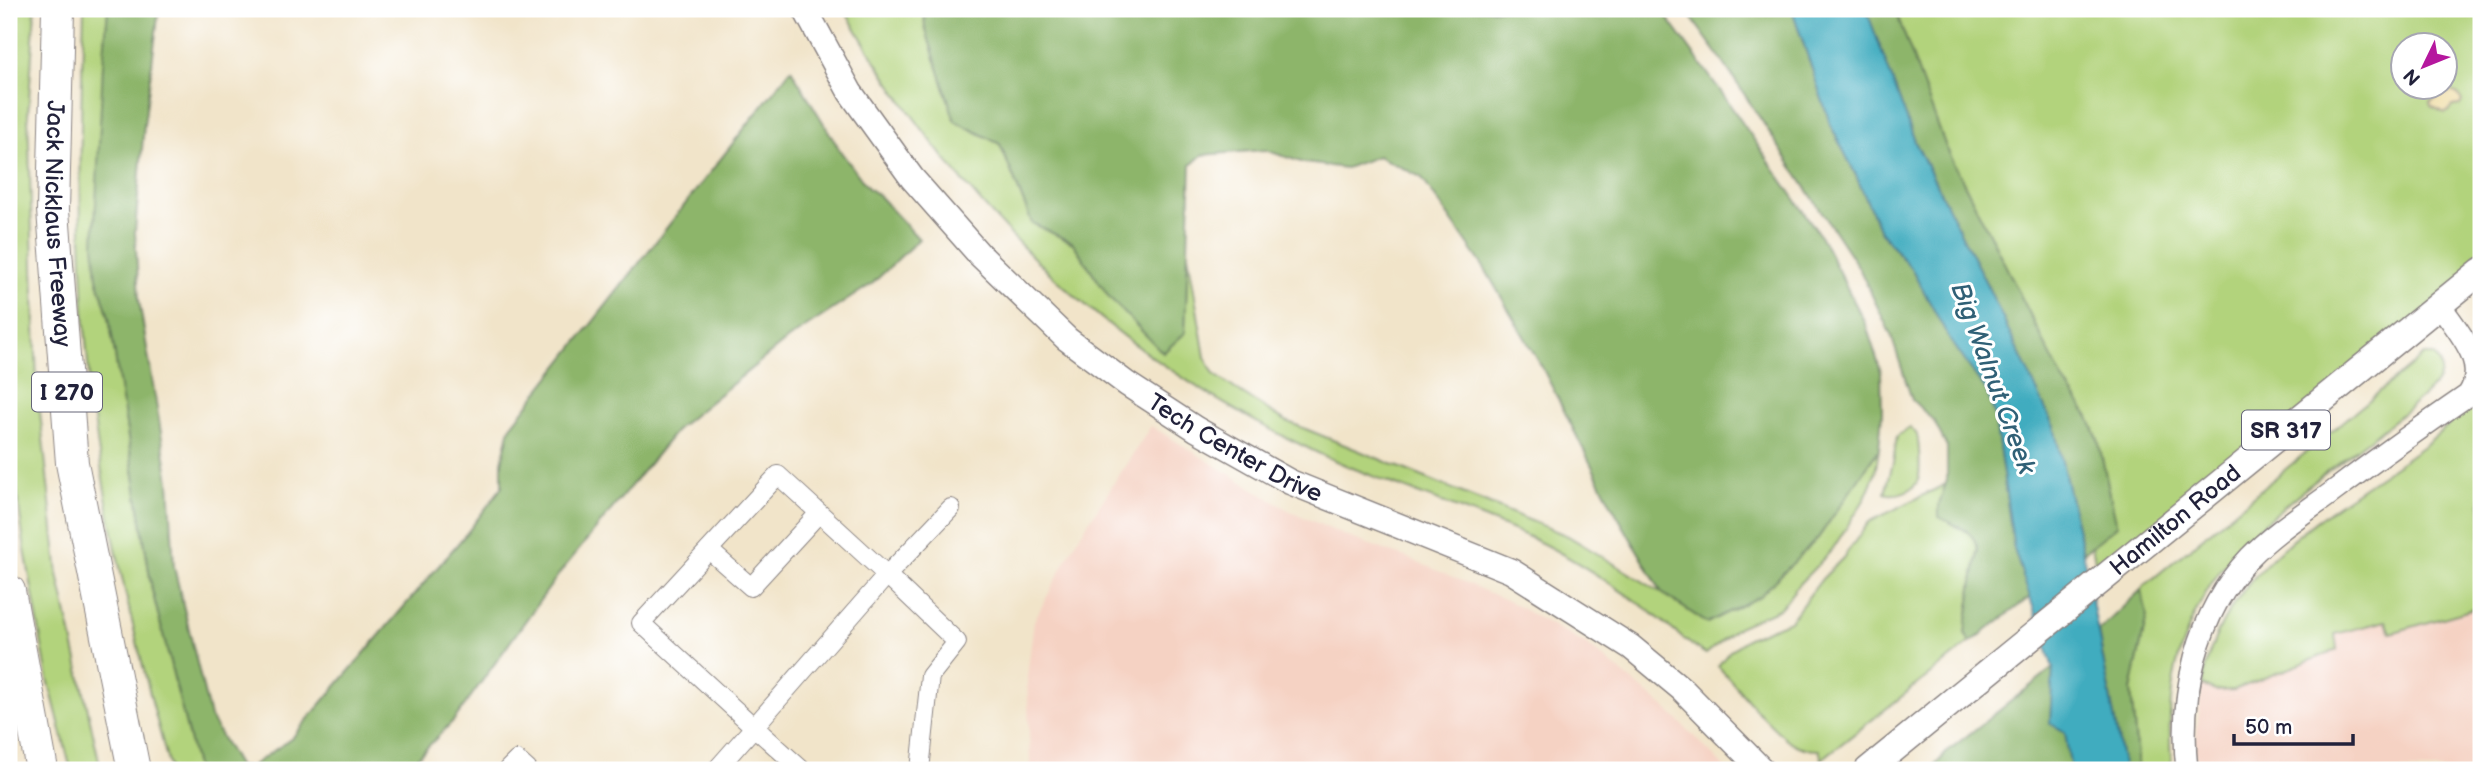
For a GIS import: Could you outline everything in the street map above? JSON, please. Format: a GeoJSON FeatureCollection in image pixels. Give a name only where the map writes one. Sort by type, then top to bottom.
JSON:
{"type":"FeatureCollection","features":[{"type":"Feature","properties":{"kind":"highway","name":"Jack Nicklaus Freeway"},"geometry":{"type":"LineString","coordinates":[[58,9],[53,210],[72,463],[134,770]]}},
{"type":"Feature","properties":{"kind":"highway"},"geometry":{"type":"LineString","coordinates":[[9,591],[40,767]]}},
{"type":"Feature","properties":{"kind":"highway"},"geometry":{"type":"LineString","coordinates":[[124,723],[145,770]]}},
{"type":"Feature","properties":{"kind":"main road","name":"Tech Center Drive"},"geometry":{"type":"LineString","coordinates":[[805,9],[850,92],[912,178],[979,254],[1068,339],[1127,384],[1196,429],[1290,482],[1511,570],[1631,648],[1683,690],[1762,770]]}},
{"type":"Feature","properties":{"kind":"main road","name":"Hamilton Road"},"geometry":{"type":"LineString","coordinates":[[1868,770],[2481,271]]}},
{"type":"Feature","properties":{"kind":"street"},"geometry":{"type":"LineString","coordinates":[[2187,770],[2184,713],[2188,684],[2204,631],[2229,584],[2250,558],[2277,534],[2468,395],[2476,385],[2478,366],[2473,354],[2440,305]]}},
{"type":"Feature","properties":{"kind":"street"},"geometry":{"type":"LineString","coordinates":[[802,770],[641,623],[778,475],[957,642],[930,676],[919,770]]}},
{"type":"Feature","properties":{"kind":"street"},"geometry":{"type":"LineString","coordinates":[[716,770],[887,575],[951,508]]}},
{"type":"Feature","properties":{"kind":"street"},"geometry":{"type":"LineString","coordinates":[[709,550],[751,587],[819,513]]}},
{"type":"Feature","properties":{"kind":"street"},"geometry":{"type":"LineString","coordinates":[[507,770],[517,760],[528,770]]}},
{"type":"Feature","properties":{"kind":"shaded area"},"geometry":{"type":"Polygon","coordinates":[[[1151,426],[1288,510],[1508,601],[1587,645],[1666,708],[1727,770],[1028,770],[1027,676],[1034,621],[1077,540],[1151,426]]]}},
{"type":"Feature","properties":{"kind":"shaded area"},"geometry":{"type":"Polygon","coordinates":[[[2481,607],[2481,770],[2199,770],[2195,751],[2202,685],[2215,691],[2234,690],[2337,651],[2335,634],[2386,621],[2391,633],[2481,607]]]}},
{"type":"Feature","properties":{"kind":"green space"},"geometry":{"type":"Polygon","coordinates":[[[9,9],[35,9],[28,115],[37,385],[58,574],[101,770],[71,770],[48,679],[24,544],[9,434],[9,9]]]}},
{"type":"Feature","properties":{"kind":"green space"},"geometry":{"type":"Polygon","coordinates":[[[84,9],[108,9],[103,65],[97,278],[109,317],[152,590],[197,770],[170,770],[121,574],[102,475],[89,375],[81,238],[84,9]]]}},
{"type":"Feature","properties":{"kind":"green space"},"geometry":{"type":"Polygon","coordinates":[[[108,9],[159,9],[144,125],[135,232],[139,300],[169,481],[174,567],[210,717],[239,767],[250,767],[292,738],[466,534],[502,487],[502,462],[510,428],[791,69],[841,152],[868,188],[878,195],[919,239],[873,283],[788,339],[679,427],[559,574],[454,720],[405,770],[197,770],[152,590],[109,317],[97,278],[94,244],[108,9]]]}},
{"type":"Feature","properties":{"kind":"green space"},"geometry":{"type":"Polygon","coordinates":[[[844,9],[924,9],[925,27],[955,121],[1000,144],[1032,223],[1073,243],[1109,297],[1185,333],[1188,254],[1205,357],[1214,374],[1286,421],[1568,536],[1707,623],[1818,538],[1879,449],[1875,474],[1864,500],[1832,550],[1799,584],[1781,608],[1738,627],[1706,654],[1631,598],[1560,553],[1479,516],[1320,454],[1244,415],[1173,371],[1107,323],[1046,270],[990,212],[937,149],[889,82],[844,9]]]}},
{"type":"Feature","properties":{"kind":"green space"},"geometry":{"type":"Polygon","coordinates":[[[924,9],[1661,9],[1821,237],[1866,325],[1881,372],[1879,449],[1818,538],[1760,596],[1707,623],[1662,593],[1613,508],[1543,369],[1485,269],[1421,177],[1378,156],[1346,168],[1304,163],[1265,150],[1202,155],[1191,165],[1185,333],[1163,353],[1109,297],[1073,243],[1032,223],[1000,144],[955,121],[925,27],[924,9]]]}},
{"type":"Feature","properties":{"kind":"green space"},"geometry":{"type":"Polygon","coordinates":[[[1685,9],[1792,9],[1831,126],[1880,231],[1913,271],[1949,338],[1987,392],[1994,412],[2014,549],[2030,597],[1970,643],[1965,633],[1978,550],[1969,533],[1939,517],[1939,504],[1947,480],[1947,447],[1934,421],[1912,400],[1891,335],[1859,268],[1685,9]]]}},
{"type":"Feature","properties":{"kind":"green space"},"geometry":{"type":"Polygon","coordinates":[[[1866,9],[1895,9],[1946,147],[2062,378],[2089,417],[2098,439],[2117,526],[2083,553],[2054,427],[1916,144],[1866,9]]]}},
{"type":"Feature","properties":{"kind":"green space"},"geometry":{"type":"Polygon","coordinates":[[[1884,9],[2481,9],[2481,271],[2099,583],[2071,432],[1884,9]]]}},
{"type":"Feature","properties":{"kind":"green space"},"geometry":{"type":"Polygon","coordinates":[[[2424,355],[2433,355],[2440,368],[2432,388],[2262,525],[2222,568],[2195,613],[2179,655],[2171,699],[2172,770],[2138,770],[2131,690],[2147,615],[2141,590],[2424,355]]]}},
{"type":"Feature","properties":{"kind":"green space"},"geometry":{"type":"Polygon","coordinates":[[[2481,394],[2481,607],[2391,633],[2386,621],[2335,634],[2337,650],[2234,690],[2215,691],[2202,685],[2213,644],[2231,607],[2256,575],[2319,519],[2430,441],[2481,394]]]}},
{"type":"Feature","properties":{"kind":"green space"},"geometry":{"type":"Polygon","coordinates":[[[1910,427],[1918,439],[1918,480],[1904,492],[1885,493],[1897,436],[1910,427]]]}},
{"type":"Feature","properties":{"kind":"green space"},"geometry":{"type":"Polygon","coordinates":[[[1946,484],[1939,504],[1952,523],[1974,537],[1978,550],[1965,633],[1970,643],[1822,759],[1819,750],[1799,747],[1783,736],[1718,666],[1729,652],[1748,638],[1790,621],[1822,579],[1843,558],[1869,522],[1946,484]]]}},
{"type":"Feature","properties":{"kind":"green space"},"geometry":{"type":"Polygon","coordinates":[[[2141,590],[2147,615],[2131,690],[2138,770],[2124,770],[2098,631],[2141,590]]]}},
{"type":"Feature","properties":{"kind":"green space"},"geometry":{"type":"Polygon","coordinates":[[[2053,668],[2050,723],[2065,732],[2071,770],[1931,770],[1949,750],[2053,668]]]}},
{"type":"Feature","properties":{"kind":"sand"},"geometry":{"type":"Polygon","coordinates":[[[2458,94],[2462,101],[2460,105],[2453,106],[2445,113],[2431,106],[2430,102],[2458,102],[2458,94]]]}},
{"type":"Feature","properties":{"kind":"water","name":"Big Walnut Creek"},"geometry":{"type":"Polygon","coordinates":[[[1792,9],[1866,9],[1916,144],[2054,427],[2083,553],[2124,770],[2071,770],[2065,732],[2050,723],[2053,668],[2014,549],[1994,412],[1987,392],[1949,338],[1913,271],[1880,231],[1831,126],[1792,9]]]}}]}
